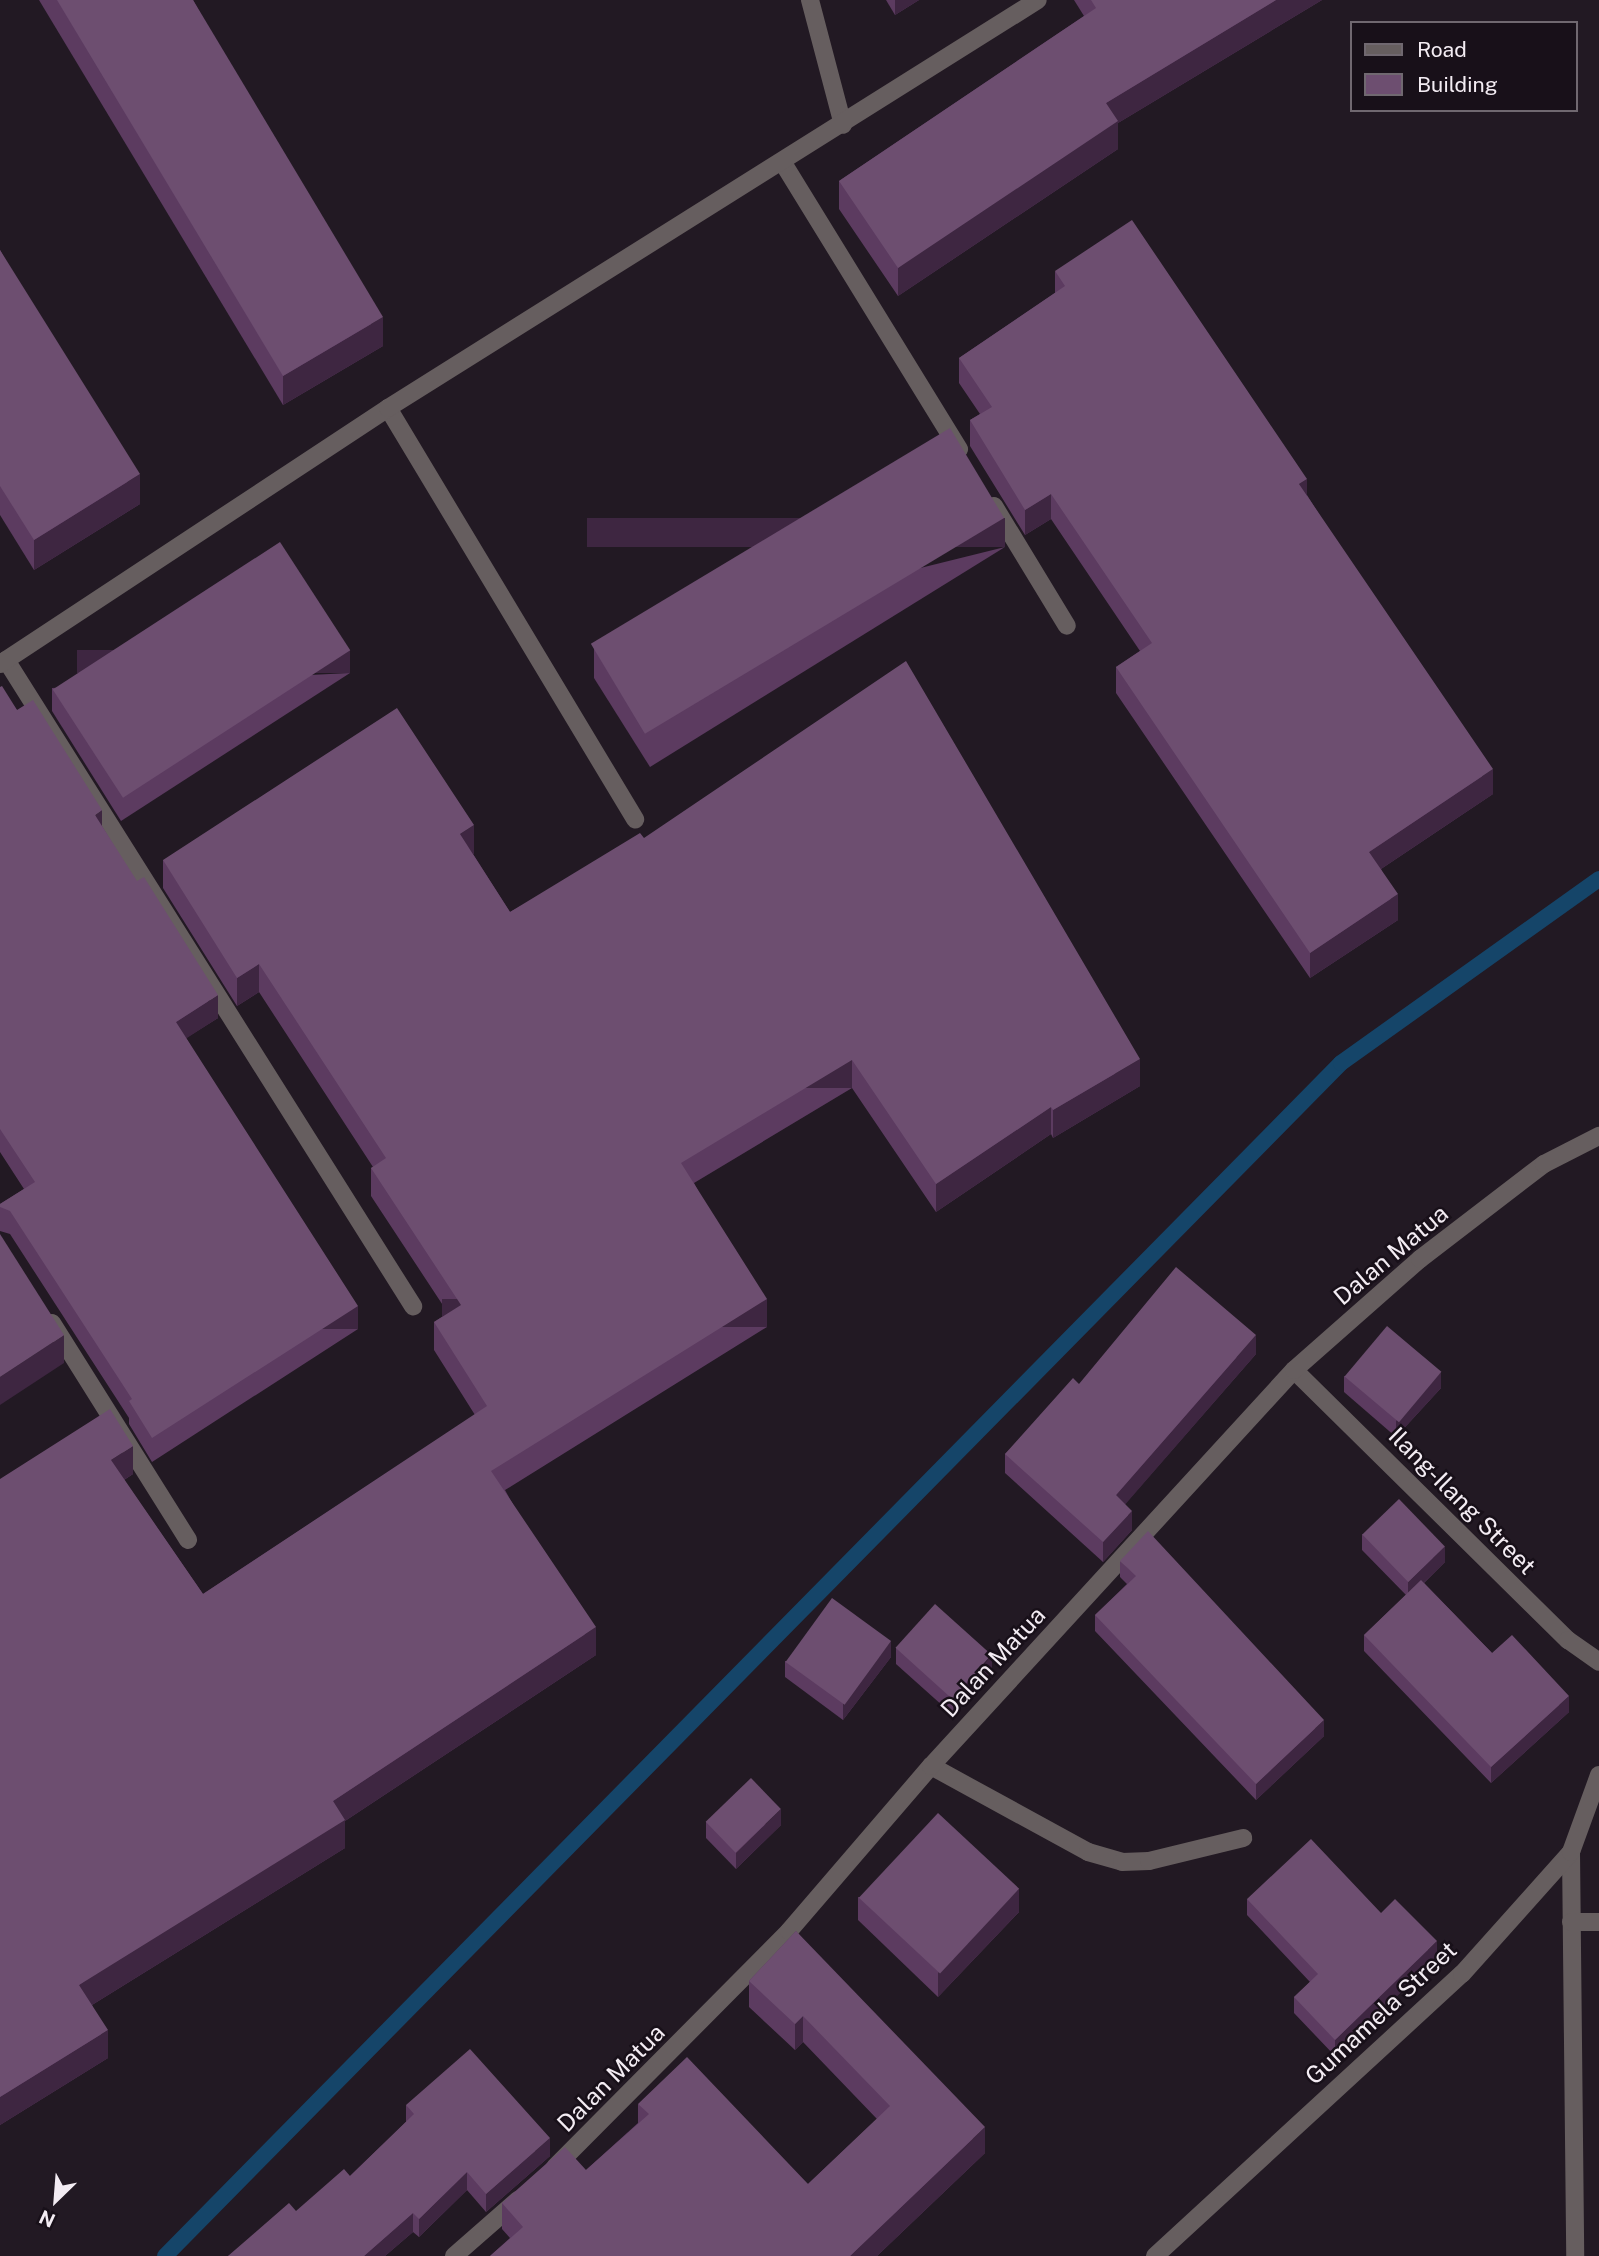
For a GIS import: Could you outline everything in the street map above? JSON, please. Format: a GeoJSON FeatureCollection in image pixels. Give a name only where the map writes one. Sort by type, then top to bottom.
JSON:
{"type":"FeatureCollection","features":[{"type":"Feature","properties":{"kind":"street"},"geometry":{"type":"LineString","coordinates":[[810,0],[843,125]]}},
{"type":"Feature","properties":{"kind":"street"},"geometry":{"type":"LineString","coordinates":[[413,1306],[3,662],[388,408],[783,163],[1038,0]]}},
{"type":"Feature","properties":{"kind":"street"},"geometry":{"type":"LineString","coordinates":[[783,163],[972,471]]}},
{"type":"Feature","properties":{"kind":"street"},"geometry":{"type":"LineString","coordinates":[[388,408],[635,819]]}},
{"type":"Feature","properties":{"kind":"street"},"geometry":{"type":"LineString","coordinates":[[987,495],[1067,626]]}},
{"type":"Feature","properties":{"kind":"street","name":"Dalan Matua"},"geometry":{"type":"LineString","coordinates":[[454,2256],[586,2140],[789,1931],[931,1766],[1294,1370],[1420,1259],[1482,1211],[1544,1164],[1599,1136]]}},
{"type":"Feature","properties":{"kind":"street"},"geometry":{"type":"LineString","coordinates":[[43,1309],[188,1540]]}},
{"type":"Feature","properties":{"kind":"street","name":"Ilang-Ilang Street"},"geometry":{"type":"LineString","coordinates":[[1294,1370],[1568,1640],[1599,1662]]}},
{"type":"Feature","properties":{"kind":"street"},"geometry":{"type":"LineString","coordinates":[[931,1766],[1088,1852],[1122,1862],[1149,1861],[1243,1838]]}},
{"type":"Feature","properties":{"kind":"street","name":"Gumamela Street"},"geometry":{"type":"LineString","coordinates":[[1155,2256],[1462,1974],[1571,1852],[1599,1775]]}},
{"type":"Feature","properties":{"kind":"street"},"geometry":{"type":"LineString","coordinates":[[1571,1852],[1575,2256]]}},
{"type":"Feature","properties":{"kind":"street"},"geometry":{"type":"LineString","coordinates":[[1571,1922],[1599,1922]]}},
{"type":"Feature","properties":{"kind":"building"},"geometry":{"type":"Polygon","coordinates":[[[57,0],[193,0],[383,317],[283,376],[57,0]]]}},
{"type":"Feature","properties":{"kind":"building"},"geometry":{"type":"Polygon","coordinates":[[[1091,0],[1276,0],[1106,103],[1118,121],[898,268],[839,181],[1096,8],[1091,0]]]}},
{"type":"Feature","properties":{"kind":"building"},"geometry":{"type":"Polygon","coordinates":[[[1132,220],[1307,479],[1299,484],[1493,769],[1369,852],[1398,894],[1310,953],[1116,667],[1152,643],[1051,494],[1025,510],[970,420],[992,407],[959,358],[1065,286],[1055,271],[1132,220]]]}},
{"type":"Feature","properties":{"kind":"building"},"geometry":{"type":"Polygon","coordinates":[[[0,250],[140,474],[34,540],[0,486],[0,250]]]}},
{"type":"Feature","properties":{"kind":"building"},"geometry":{"type":"Polygon","coordinates":[[[950,428],[1004,518],[645,734],[591,644],[950,428]]]}},
{"type":"Feature","properties":{"kind":"building"},"geometry":{"type":"Polygon","coordinates":[[[280,542],[350,650],[123,798],[53,690],[280,542]]]}},
{"type":"Feature","properties":{"kind":"building"},"geometry":{"type":"Polygon","coordinates":[[[906,661],[1140,1059],[1053,1110],[1051,1107],[936,1184],[852,1060],[681,1163],[767,1299],[491,1471],[596,1627],[333,1801],[345,1820],[79,1985],[108,2030],[0,2097],[0,1479],[110,1409],[133,1446],[111,1460],[203,1594],[487,1406],[434,1322],[461,1305],[371,1168],[386,1158],[259,964],[237,978],[163,860],[397,708],[474,825],[460,834],[510,912],[640,833],[644,838],[906,661]]]}},
{"type":"Feature","properties":{"kind":"building"},"geometry":{"type":"Polygon","coordinates":[[[2,686],[17,710],[33,700],[102,810],[95,815],[137,881],[144,877],[218,995],[176,1022],[358,1306],[152,1438],[129,1401],[132,1399],[10,1211],[0,1207],[0,1204],[35,1182],[0,1129],[2,686]]]}},
{"type":"Feature","properties":{"kind":"building"},"geometry":{"type":"Polygon","coordinates":[[[0,1234],[64,1335],[0,1377],[0,1234]]]}},
{"type":"Feature","properties":{"kind":"building"},"geometry":{"type":"Polygon","coordinates":[[[1176,1267],[1256,1335],[1116,1495],[1132,1511],[1103,1542],[1005,1454],[1073,1378],[1079,1384],[1176,1267]]]}},
{"type":"Feature","properties":{"kind":"building"},"geometry":{"type":"Polygon","coordinates":[[[1387,1326],[1441,1372],[1399,1422],[1345,1377],[1387,1326]]]}},
{"type":"Feature","properties":{"kind":"building"},"geometry":{"type":"Polygon","coordinates":[[[1399,1499],[1445,1546],[1408,1582],[1362,1534],[1399,1499]]]}},
{"type":"Feature","properties":{"kind":"building"},"geometry":{"type":"Polygon","coordinates":[[[1148,1531],[1324,1720],[1256,1784],[1095,1615],[1136,1576],[1120,1561],[1148,1531]]]}},
{"type":"Feature","properties":{"kind":"building"},"geometry":{"type":"Polygon","coordinates":[[[1421,1580],[1492,1653],[1512,1635],[1569,1696],[1491,1767],[1364,1635],[1421,1580]]]}},
{"type":"Feature","properties":{"kind":"building"},"geometry":{"type":"Polygon","coordinates":[[[832,1598],[891,1641],[845,1705],[786,1662],[832,1598]]]}},
{"type":"Feature","properties":{"kind":"building"},"geometry":{"type":"Polygon","coordinates":[[[935,1604],[991,1655],[952,1699],[896,1648],[935,1604]]]}},
{"type":"Feature","properties":{"kind":"building"},"geometry":{"type":"Polygon","coordinates":[[[751,1778],[781,1809],[736,1853],[706,1822],[751,1778]]]}},
{"type":"Feature","properties":{"kind":"building"},"geometry":{"type":"Polygon","coordinates":[[[938,1813],[1019,1889],[940,1974],[859,1898],[938,1813]]]}},
{"type":"Feature","properties":{"kind":"building"},"geometry":{"type":"Polygon","coordinates":[[[1311,1839],[1381,1913],[1395,1899],[1437,1941],[1335,2040],[1294,1997],[1318,1974],[1247,1899],[1311,1839]]]}},
{"type":"Feature","properties":{"kind":"building"},"geometry":{"type":"Polygon","coordinates":[[[796,1931],[985,2127],[850,2256],[490,2256],[523,2227],[502,2203],[565,2147],[586,2170],[649,2114],[638,2104],[687,2057],[808,2184],[890,2106],[803,2016],[795,2024],[749,1981],[796,1931]]]}},
{"type":"Feature","properties":{"kind":"building"},"geometry":{"type":"Polygon","coordinates":[[[470,2049],[550,2138],[486,2194],[467,2172],[419,2219],[413,2213],[364,2256],[228,2256],[289,2203],[296,2211],[344,2169],[350,2176],[414,2114],[406,2105],[470,2049]]]}},
{"type":"Feature","properties":{"kind":"waterway"},"geometry":{"type":"LineString","coordinates":[[165,2256],[1341,1063],[1599,879]]}}]}
